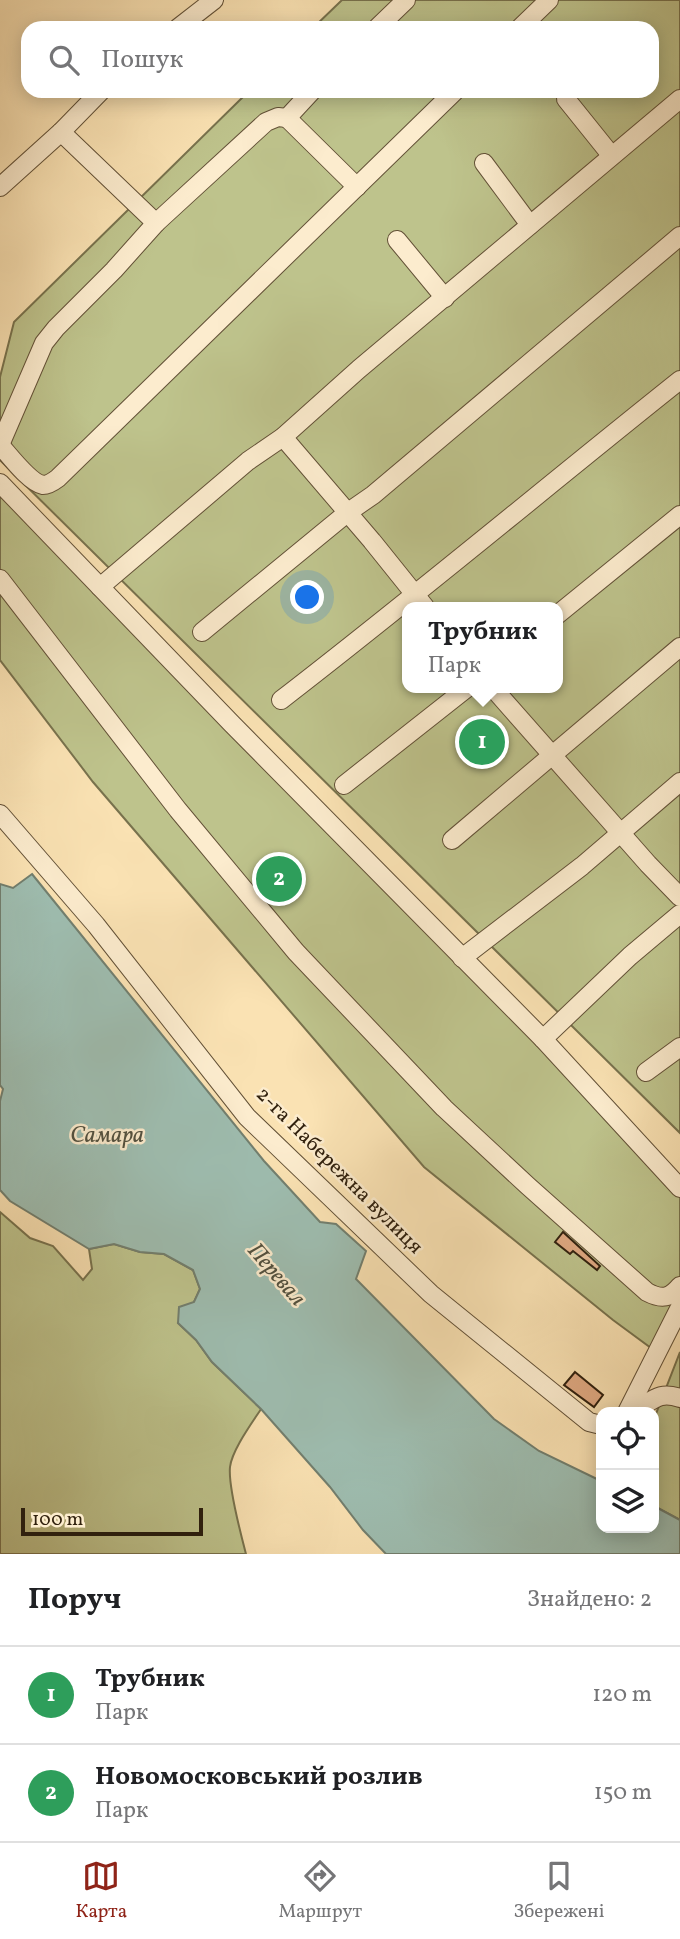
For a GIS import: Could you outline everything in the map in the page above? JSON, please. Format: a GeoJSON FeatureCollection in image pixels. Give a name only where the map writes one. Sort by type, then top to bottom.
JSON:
{"type":"FeatureCollection","features":[{"type":"Feature","properties":{"kind":"street"},"geometry":{"type":"LineString","coordinates":[[187,21],[214,0]]}},
{"type":"Feature","properties":{"kind":"street"},"geometry":{"type":"LineString","coordinates":[[384,21],[406,0]]}},
{"type":"Feature","properties":{"kind":"street"},"geometry":{"type":"LineString","coordinates":[[527,21],[549,0]]}},
{"type":"Feature","properties":{"kind":"street"},"geometry":{"type":"LineString","coordinates":[[0,187],[94,98]]}},
{"type":"Feature","properties":{"kind":"street"},"geometry":{"type":"LineString","coordinates":[[287,118],[306,98]]}},
{"type":"Feature","properties":{"kind":"street"},"geometry":{"type":"LineString","coordinates":[[357,187],[287,118],[278,117],[266,122],[156,223],[56,328],[44,343],[0,445],[31,479],[44,485],[50,484],[357,187],[448,98]]}},
{"type":"Feature","properties":{"kind":"street"},"geometry":{"type":"LineString","coordinates":[[566,99],[611,155]]}},
{"type":"Feature","properties":{"kind":"street"},"geometry":{"type":"LineString","coordinates":[[100,587],[248,461],[283,437],[359,369],[680,99]]}},
{"type":"Feature","properties":{"kind":"street"},"geometry":{"type":"LineString","coordinates":[[61,132],[156,223]]}},
{"type":"Feature","properties":{"kind":"street"},"geometry":{"type":"LineString","coordinates":[[484,163],[530,225]]}},
{"type":"Feature","properties":{"kind":"street"},"geometry":{"type":"LineString","coordinates":[[202,632],[384,486],[680,236]]}},
{"type":"Feature","properties":{"kind":"street"},"geometry":{"type":"LineString","coordinates":[[397,240],[445,298]]}},
{"type":"Feature","properties":{"kind":"street"},"geometry":{"type":"LineString","coordinates":[[283,437],[420,602],[517,510],[680,380]]}},
{"type":"Feature","properties":{"kind":"street"},"geometry":{"type":"LineString","coordinates":[[0,483],[543,1040],[680,1188]]}},
{"type":"Feature","properties":{"kind":"street"},"geometry":{"type":"LineString","coordinates":[[563,610],[680,515]]}},
{"type":"Feature","properties":{"kind":"street"},"geometry":{"type":"LineString","coordinates":[[0,579],[178,810],[296,952],[444,1108],[647,1292],[665,1298],[680,1286]]}},
{"type":"Feature","properties":{"kind":"street"},"geometry":{"type":"LineString","coordinates":[[281,700],[402,615]]}},
{"type":"Feature","properties":{"kind":"street"},"geometry":{"type":"LineString","coordinates":[[452,840],[680,647]]}},
{"type":"Feature","properties":{"kind":"street"},"geometry":{"type":"LineString","coordinates":[[344,785],[461,693]]}},
{"type":"Feature","properties":{"kind":"street"},"geometry":{"type":"LineString","coordinates":[[497,693],[680,897]]}},
{"type":"Feature","properties":{"kind":"street"},"geometry":{"type":"LineString","coordinates":[[462,958],[582,866],[680,782]]}},
{"type":"Feature","properties":{"kind":"street","name":"2-га Набережна вулиця"},"geometry":{"type":"LineString","coordinates":[[0,814],[96,925],[247,1117],[431,1294],[589,1422],[596,1424]]}},
{"type":"Feature","properties":{"kind":"street"},"geometry":{"type":"LineString","coordinates":[[543,1040],[630,956],[680,914]]}},
{"type":"Feature","properties":{"kind":"street"},"geometry":{"type":"LineString","coordinates":[[646,1072],[680,1047]]}},
{"type":"Feature","properties":{"kind":"street"},"geometry":{"type":"LineString","coordinates":[[632,1407],[680,1307]]}},
{"type":"Feature","properties":{"kind":"street"},"geometry":{"type":"LineString","coordinates":[[639,1407],[660,1395],[668,1394],[680,1398]]}},
{"type":"Feature","properties":{"kind":"green space"},"geometry":{"type":"Polygon","coordinates":[[[342,0],[680,0],[680,1133],[0,460],[0,377],[14,322],[242,98],[659,98],[659,21],[320,21],[342,0]]]}},
{"type":"Feature","properties":{"kind":"green space"},"geometry":{"type":"Polygon","coordinates":[[[0,493],[680,1191],[680,1289],[651,1348],[424,1167],[93,782],[0,660],[0,493]]]}},
{"type":"Feature","properties":{"kind":"green space"},"geometry":{"type":"Polygon","coordinates":[[[0,1212],[30,1238],[53,1246],[83,1280],[92,1269],[89,1249],[114,1244],[140,1252],[164,1254],[193,1270],[200,1289],[178,1323],[196,1340],[212,1362],[261,1409],[238,1445],[230,1467],[233,1498],[246,1554],[0,1554],[0,1212]]]}},
{"type":"Feature","properties":{"kind":"green space"},"geometry":{"type":"Polygon","coordinates":[[[680,1352],[680,1520],[659,1509],[659,1407],[680,1352]]]}},
{"type":"Feature","properties":{"kind":"water","name":"Самара"},"geometry":{"type":"Polygon","coordinates":[[[32,874],[264,1161],[320,1222],[336,1224],[366,1251],[356,1279],[494,1419],[539,1451],[596,1479],[596,1533],[659,1533],[659,1509],[680,1520],[680,1554],[386,1554],[261,1409],[212,1362],[196,1340],[178,1323],[179,1307],[194,1302],[200,1289],[193,1270],[164,1254],[140,1252],[114,1244],[89,1249],[10,1201],[0,1190],[0,1101],[3,1089],[0,1085],[0,884],[13,888],[32,874]]]}},
{"type":"Feature","properties":{"kind":"building"},"geometry":{"type":"Polygon","coordinates":[[[563,1232],[600,1266],[597,1270],[573,1251],[570,1254],[555,1242],[563,1232]]]}},
{"type":"Feature","properties":{"kind":"building"},"geometry":{"type":"Polygon","coordinates":[[[575,1372],[603,1395],[594,1407],[564,1385],[575,1372]]]}},
{"type":"Feature","properties":{"kind":"place","name":"Трубник"},"geometry":{"type":"Point","coordinates":[482,742]}},
{"type":"Feature","properties":{"kind":"place","name":"Новомосковський розлив"},"geometry":{"type":"Point","coordinates":[279,879]}},
{"type":"Feature","properties":{"kind":"water label","name":"Перевал"},"geometry":{"type":"Point","coordinates":[276,1275]}}]}
